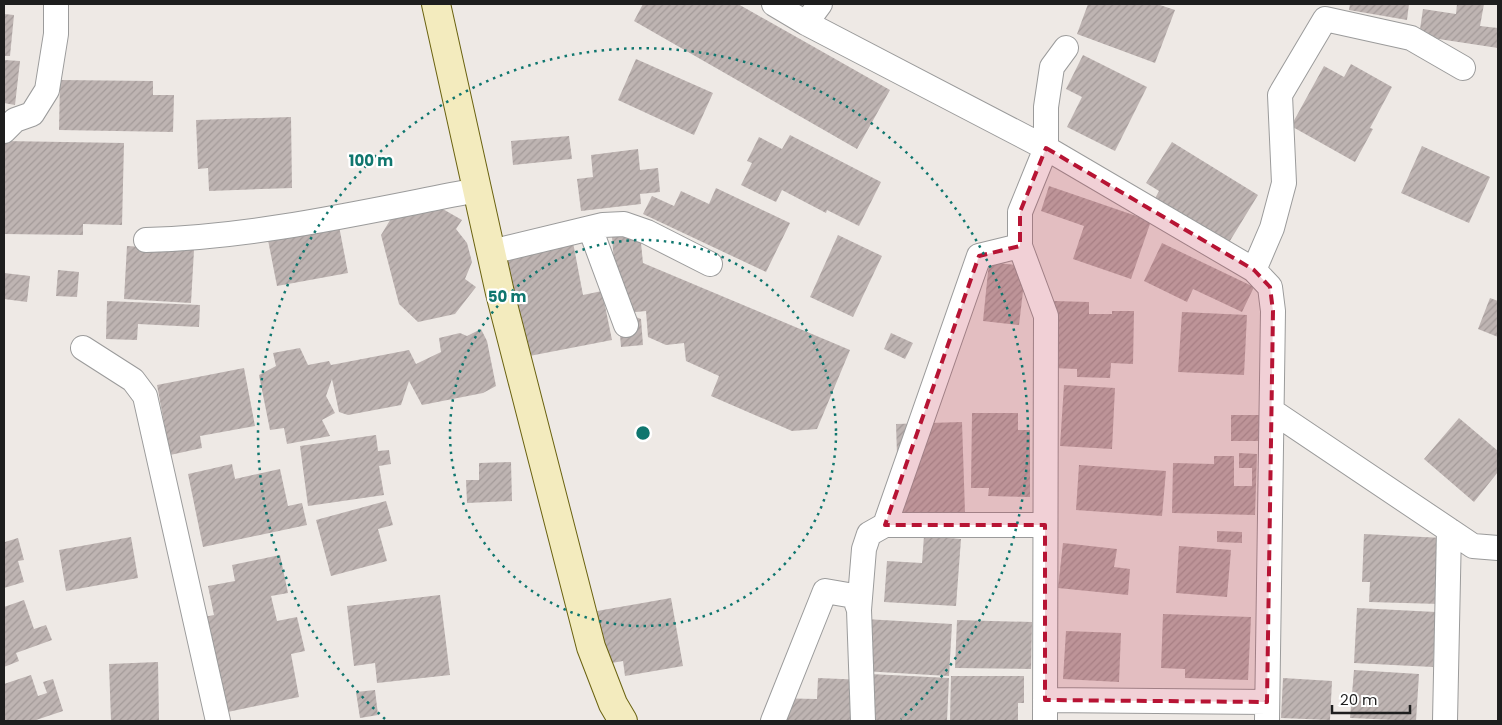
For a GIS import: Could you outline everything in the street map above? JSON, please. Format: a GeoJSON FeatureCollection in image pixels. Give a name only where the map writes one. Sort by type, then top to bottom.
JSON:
{"type":"FeatureCollection","features":[{"type":"Feature","properties":{"kind":"street"},"geometry":{"type":"LineString","coordinates":[[4,131],[15,120],[32,114],[47,90],[56,34],[56,4]]}},
{"type":"Feature","properties":{"kind":"street"},"geometry":{"type":"LineString","coordinates":[[436,4],[491,252],[591,647],[613,704],[623,721]]}},
{"type":"Feature","properties":{"kind":"street"},"geometry":{"type":"LineString","coordinates":[[774,4],[806,23],[1046,148],[1254,270],[1270,287],[1273,312],[1267,712],[1045,710],[1046,316],[1020,246],[1020,212],[1046,148],[1046,108],[1052,67],[1066,48]]}},
{"type":"Feature","properties":{"kind":"street"},"geometry":{"type":"LineString","coordinates":[[806,23],[820,4]]}},
{"type":"Feature","properties":{"kind":"street"},"geometry":{"type":"LineString","coordinates":[[1254,270],[1272,228],[1284,183],[1280,95],[1325,19],[1411,38],[1463,68]]}},
{"type":"Feature","properties":{"kind":"street"},"geometry":{"type":"LineString","coordinates":[[146,240],[189,239],[258,232],[477,190]]}},
{"type":"Feature","properties":{"kind":"street"},"geometry":{"type":"LineString","coordinates":[[491,252],[590,228],[624,224],[647,232],[710,264]]}},
{"type":"Feature","properties":{"kind":"street"},"geometry":{"type":"LineString","coordinates":[[590,228],[626,325]]}},
{"type":"Feature","properties":{"kind":"street"},"geometry":{"type":"LineString","coordinates":[[885,525],[979,256],[1020,246]]}},
{"type":"Feature","properties":{"kind":"street"},"geometry":{"type":"LineString","coordinates":[[83,348],[133,380],[145,396],[218,721]]}},
{"type":"Feature","properties":{"kind":"street"},"geometry":{"type":"LineString","coordinates":[[1272,411],[1473,546],[1498,548]]}},
{"type":"Feature","properties":{"kind":"street"},"geometry":{"type":"LineString","coordinates":[[863,721],[859,610],[864,549],[869,534],[885,525],[1045,525]]}},
{"type":"Feature","properties":{"kind":"street"},"geometry":{"type":"LineString","coordinates":[[1445,721],[1450,530]]}},
{"type":"Feature","properties":{"kind":"street"},"geometry":{"type":"LineString","coordinates":[[774,721],[825,590],[854,596],[859,610]]}},
{"type":"Feature","properties":{"kind":"highlighted area"},"geometry":{"type":"Polygon","coordinates":[[[1046,148],[1254,270],[1270,287],[1273,311],[1267,702],[1045,700],[1045,525],[885,525],[979,256],[1020,246],[1020,212],[1046,148]]]}},
{"type":"Feature","properties":{"kind":"building"},"geometry":{"type":"Polygon","coordinates":[[[643,4],[738,4],[890,90],[857,149],[634,21],[643,4]]]}},
{"type":"Feature","properties":{"kind":"building"},"geometry":{"type":"Polygon","coordinates":[[[1088,4],[1157,4],[1175,10],[1155,63],[1077,34],[1088,4]]]}},
{"type":"Feature","properties":{"kind":"building"},"geometry":{"type":"Polygon","coordinates":[[[1350,4],[1409,4],[1407,20],[1349,10],[1350,4]]]}},
{"type":"Feature","properties":{"kind":"building"},"geometry":{"type":"Polygon","coordinates":[[[1457,4],[1484,4],[1480,26],[1498,28],[1498,48],[1419,36],[1423,9],[1456,14],[1457,4]]]}},
{"type":"Feature","properties":{"kind":"building"},"geometry":{"type":"Polygon","coordinates":[[[4,14],[14,15],[10,56],[4,56],[4,14]]]}},
{"type":"Feature","properties":{"kind":"building"},"geometry":{"type":"Polygon","coordinates":[[[1083,55],[1147,87],[1115,151],[1067,127],[1082,97],[1066,89],[1083,55]]]}},
{"type":"Feature","properties":{"kind":"building"},"geometry":{"type":"Polygon","coordinates":[[[636,59],[713,93],[694,135],[618,100],[636,59]]]}},
{"type":"Feature","properties":{"kind":"building"},"geometry":{"type":"Polygon","coordinates":[[[4,60],[20,61],[15,105],[4,103],[4,60]]]}},
{"type":"Feature","properties":{"kind":"building"},"geometry":{"type":"Polygon","coordinates":[[[1351,64],[1392,87],[1370,128],[1373,129],[1355,162],[1291,126],[1324,66],[1344,77],[1351,64]]]}},
{"type":"Feature","properties":{"kind":"building"},"geometry":{"type":"Polygon","coordinates":[[[60,80],[153,81],[153,95],[174,95],[173,132],[59,130],[60,80]]]}},
{"type":"Feature","properties":{"kind":"building"},"geometry":{"type":"Polygon","coordinates":[[[291,117],[292,188],[209,191],[208,168],[198,169],[196,120],[291,117]]]}},
{"type":"Feature","properties":{"kind":"building"},"geometry":{"type":"Polygon","coordinates":[[[790,135],[881,182],[859,226],[827,210],[826,213],[782,190],[776,202],[741,185],[752,163],[747,161],[759,137],[782,149],[790,135]]]}},
{"type":"Feature","properties":{"kind":"building"},"geometry":{"type":"Polygon","coordinates":[[[569,136],[572,159],[513,165],[511,141],[569,136]]]}},
{"type":"Feature","properties":{"kind":"building"},"geometry":{"type":"Polygon","coordinates":[[[4,141],[124,143],[122,225],[83,224],[83,235],[4,234],[4,141]]]}},
{"type":"Feature","properties":{"kind":"building"},"geometry":{"type":"Polygon","coordinates":[[[1172,142],[1258,195],[1225,249],[1152,204],[1159,191],[1146,183],[1172,142]]]}},
{"type":"Feature","properties":{"kind":"building"},"geometry":{"type":"Polygon","coordinates":[[[1422,146],[1490,177],[1469,223],[1401,193],[1422,146]]]}},
{"type":"Feature","properties":{"kind":"building"},"geometry":{"type":"Polygon","coordinates":[[[638,149],[640,170],[658,168],[660,192],[640,194],[641,204],[581,211],[577,179],[593,177],[591,155],[638,149]]]}},
{"type":"Feature","properties":{"kind":"building"},"geometry":{"type":"Polygon","coordinates":[[[1049,186],[1151,221],[1131,279],[1073,259],[1084,226],[1041,211],[1049,186]]]}},
{"type":"Feature","properties":{"kind":"building"},"geometry":{"type":"Polygon","coordinates":[[[716,188],[790,223],[766,272],[643,214],[652,196],[674,206],[681,191],[709,204],[716,188]]]}},
{"type":"Feature","properties":{"kind":"building"},"geometry":{"type":"Polygon","coordinates":[[[434,204],[462,220],[456,229],[467,243],[472,262],[465,279],[476,287],[455,314],[418,322],[399,304],[381,235],[392,217],[434,204]]]}},
{"type":"Feature","properties":{"kind":"building"},"geometry":{"type":"Polygon","coordinates":[[[339,226],[348,273],[277,286],[268,240],[339,226]]]}},
{"type":"Feature","properties":{"kind":"building"},"geometry":{"type":"Polygon","coordinates":[[[838,235],[882,256],[853,317],[810,297],[838,235]]]}},
{"type":"Feature","properties":{"kind":"building"},"geometry":{"type":"Polygon","coordinates":[[[625,236],[641,243],[643,263],[850,350],[817,429],[792,431],[711,396],[719,376],[686,361],[684,343],[666,345],[648,337],[646,311],[626,313],[641,319],[643,345],[621,347],[612,237],[625,236]]]}},
{"type":"Feature","properties":{"kind":"building"},"geometry":{"type":"Polygon","coordinates":[[[572,237],[583,295],[602,291],[612,340],[519,358],[500,258],[572,237]]]}},
{"type":"Feature","properties":{"kind":"building"},"geometry":{"type":"Polygon","coordinates":[[[1162,243],[1254,287],[1242,312],[1193,289],[1187,302],[1144,281],[1162,243]]]}},
{"type":"Feature","properties":{"kind":"building"},"geometry":{"type":"Polygon","coordinates":[[[127,246],[194,250],[191,303],[124,299],[127,246]]]}},
{"type":"Feature","properties":{"kind":"building"},"geometry":{"type":"Polygon","coordinates":[[[989,262],[1026,266],[1019,325],[983,321],[989,262]]]}},
{"type":"Feature","properties":{"kind":"building"},"geometry":{"type":"Polygon","coordinates":[[[58,270],[79,272],[77,297],[56,296],[58,270]]]}},
{"type":"Feature","properties":{"kind":"building"},"geometry":{"type":"Polygon","coordinates":[[[4,273],[30,276],[27,302],[4,299],[4,273]]]}},
{"type":"Feature","properties":{"kind":"building"},"geometry":{"type":"Polygon","coordinates":[[[1490,298],[1498,301],[1498,337],[1478,329],[1490,298]]]}},
{"type":"Feature","properties":{"kind":"building"},"geometry":{"type":"Polygon","coordinates":[[[107,301],[200,305],[199,327],[138,324],[137,340],[106,339],[107,301]]]}},
{"type":"Feature","properties":{"kind":"building"},"geometry":{"type":"Polygon","coordinates":[[[1054,301],[1089,302],[1089,314],[1112,314],[1112,311],[1134,311],[1133,364],[1111,363],[1110,378],[1077,377],[1077,369],[1052,368],[1054,301]]]}},
{"type":"Feature","properties":{"kind":"building"},"geometry":{"type":"Polygon","coordinates":[[[1182,312],[1247,315],[1244,375],[1178,372],[1182,312]]]}},
{"type":"Feature","properties":{"kind":"building"},"geometry":{"type":"Polygon","coordinates":[[[481,329],[487,341],[496,386],[483,393],[422,405],[409,381],[401,405],[348,415],[339,412],[332,379],[326,396],[335,413],[322,420],[330,436],[287,444],[284,428],[270,430],[259,375],[276,366],[273,353],[300,348],[308,365],[329,361],[331,365],[409,350],[416,364],[441,352],[439,338],[460,333],[467,336],[481,329]]]}},
{"type":"Feature","properties":{"kind":"building"},"geometry":{"type":"Polygon","coordinates":[[[891,333],[913,343],[905,359],[884,349],[891,333]]]}},
{"type":"Feature","properties":{"kind":"building"},"geometry":{"type":"Polygon","coordinates":[[[244,368],[255,426],[200,436],[202,448],[170,455],[157,385],[244,368]]]}},
{"type":"Feature","properties":{"kind":"building"},"geometry":{"type":"Polygon","coordinates":[[[1064,385],[1115,388],[1112,449],[1060,446],[1064,385]]]}},
{"type":"Feature","properties":{"kind":"building"},"geometry":{"type":"Polygon","coordinates":[[[972,413],[1018,413],[1018,430],[1030,430],[1030,497],[988,496],[989,488],[971,488],[972,413]]]}},
{"type":"Feature","properties":{"kind":"building"},"geometry":{"type":"Polygon","coordinates":[[[1231,415],[1261,415],[1261,441],[1231,441],[1231,415]]]}},
{"type":"Feature","properties":{"kind":"building"},"geometry":{"type":"Polygon","coordinates":[[[1459,418],[1498,451],[1498,472],[1474,502],[1424,459],[1459,418]]]}},
{"type":"Feature","properties":{"kind":"building"},"geometry":{"type":"Polygon","coordinates":[[[962,422],[965,512],[899,515],[896,424],[962,422]]]}},
{"type":"Feature","properties":{"kind":"building"},"geometry":{"type":"Polygon","coordinates":[[[376,435],[378,451],[389,450],[391,464],[379,466],[384,495],[308,506],[300,446],[376,435]]]}},
{"type":"Feature","properties":{"kind":"building"},"geometry":{"type":"Polygon","coordinates":[[[1239,453],[1257,454],[1255,515],[1172,513],[1173,463],[1214,464],[1214,456],[1234,456],[1234,486],[1252,486],[1252,468],[1239,468],[1239,453]]]}},
{"type":"Feature","properties":{"kind":"building"},"geometry":{"type":"Polygon","coordinates":[[[511,462],[512,501],[467,503],[466,480],[479,480],[479,463],[511,462]]]}},
{"type":"Feature","properties":{"kind":"building"},"geometry":{"type":"Polygon","coordinates":[[[232,464],[235,479],[280,469],[288,506],[302,503],[307,525],[203,547],[188,474],[232,464]]]}},
{"type":"Feature","properties":{"kind":"building"},"geometry":{"type":"Polygon","coordinates":[[[1079,465],[1166,471],[1162,516],[1076,510],[1079,465]]]}},
{"type":"Feature","properties":{"kind":"building"},"geometry":{"type":"Polygon","coordinates":[[[386,501],[393,525],[378,529],[387,561],[331,576],[316,520],[386,501]]]}},
{"type":"Feature","properties":{"kind":"building"},"geometry":{"type":"Polygon","coordinates":[[[1217,531],[1242,532],[1242,543],[1217,542],[1217,531]]]}},
{"type":"Feature","properties":{"kind":"building"},"geometry":{"type":"Polygon","coordinates":[[[1364,534],[1443,538],[1440,604],[1369,602],[1370,582],[1362,582],[1364,534]]]}},
{"type":"Feature","properties":{"kind":"building"},"geometry":{"type":"Polygon","coordinates":[[[924,536],[961,539],[956,606],[884,602],[887,561],[922,563],[924,536]]]}},
{"type":"Feature","properties":{"kind":"building"},"geometry":{"type":"Polygon","coordinates":[[[131,537],[138,578],[66,591],[59,550],[131,537]]]}},
{"type":"Feature","properties":{"kind":"building"},"geometry":{"type":"Polygon","coordinates":[[[4,538],[5,542],[18,538],[24,560],[18,561],[24,582],[4,588],[4,538]]]}},
{"type":"Feature","properties":{"kind":"building"},"geometry":{"type":"Polygon","coordinates":[[[1063,543],[1117,549],[1114,567],[1130,569],[1128,595],[1058,588],[1063,543]]]}},
{"type":"Feature","properties":{"kind":"building"},"geometry":{"type":"Polygon","coordinates":[[[1179,546],[1231,550],[1227,597],[1176,593],[1179,546]]]}},
{"type":"Feature","properties":{"kind":"building"},"geometry":{"type":"Polygon","coordinates":[[[280,555],[288,593],[271,596],[277,621],[297,617],[305,651],[291,654],[299,697],[223,713],[204,617],[214,615],[208,586],[235,581],[232,565],[280,555]]]}},
{"type":"Feature","properties":{"kind":"building"},"geometry":{"type":"Polygon","coordinates":[[[440,595],[450,675],[377,683],[375,663],[354,666],[347,606],[440,595]]]}},
{"type":"Feature","properties":{"kind":"building"},"geometry":{"type":"Polygon","coordinates":[[[671,598],[683,666],[625,676],[623,661],[606,664],[597,611],[671,598]]]}},
{"type":"Feature","properties":{"kind":"building"},"geometry":{"type":"Polygon","coordinates":[[[24,600],[34,629],[46,625],[52,640],[16,653],[19,661],[4,667],[4,607],[24,600]]]}},
{"type":"Feature","properties":{"kind":"building"},"geometry":{"type":"Polygon","coordinates":[[[1357,608],[1436,612],[1433,667],[1354,663],[1357,608]]]}},
{"type":"Feature","properties":{"kind":"building"},"geometry":{"type":"Polygon","coordinates":[[[1163,614],[1251,617],[1248,680],[1185,678],[1185,669],[1161,668],[1163,614]]]}},
{"type":"Feature","properties":{"kind":"building"},"geometry":{"type":"Polygon","coordinates":[[[865,619],[952,624],[949,676],[862,671],[865,619]]]}},
{"type":"Feature","properties":{"kind":"building"},"geometry":{"type":"Polygon","coordinates":[[[957,620],[1032,622],[1031,669],[955,668],[957,620]]]}},
{"type":"Feature","properties":{"kind":"building"},"geometry":{"type":"Polygon","coordinates":[[[1066,631],[1121,633],[1119,682],[1063,679],[1066,631]]]}},
{"type":"Feature","properties":{"kind":"building"},"geometry":{"type":"Polygon","coordinates":[[[158,662],[159,721],[111,721],[109,664],[158,662]]]}},
{"type":"Feature","properties":{"kind":"building"},"geometry":{"type":"Polygon","coordinates":[[[1354,670],[1419,674],[1416,721],[1350,718],[1354,670]]]}},
{"type":"Feature","properties":{"kind":"building"},"geometry":{"type":"Polygon","coordinates":[[[870,674],[949,678],[947,721],[868,721],[870,674]]]}},
{"type":"Feature","properties":{"kind":"building"},"geometry":{"type":"Polygon","coordinates":[[[31,675],[38,696],[47,693],[43,682],[53,679],[63,711],[33,721],[4,721],[4,684],[31,675]]]}},
{"type":"Feature","properties":{"kind":"building"},"geometry":{"type":"Polygon","coordinates":[[[951,676],[1024,676],[1024,703],[1018,703],[1018,721],[950,721],[951,676]]]}},
{"type":"Feature","properties":{"kind":"building"},"geometry":{"type":"Polygon","coordinates":[[[818,678],[865,680],[863,721],[769,721],[770,698],[817,699],[818,678]]]}},
{"type":"Feature","properties":{"kind":"building"},"geometry":{"type":"Polygon","coordinates":[[[1283,678],[1332,681],[1330,720],[1281,718],[1283,678]]]}},
{"type":"Feature","properties":{"kind":"building"},"geometry":{"type":"Polygon","coordinates":[[[375,690],[378,715],[360,718],[356,692],[375,690]]]}}]}
